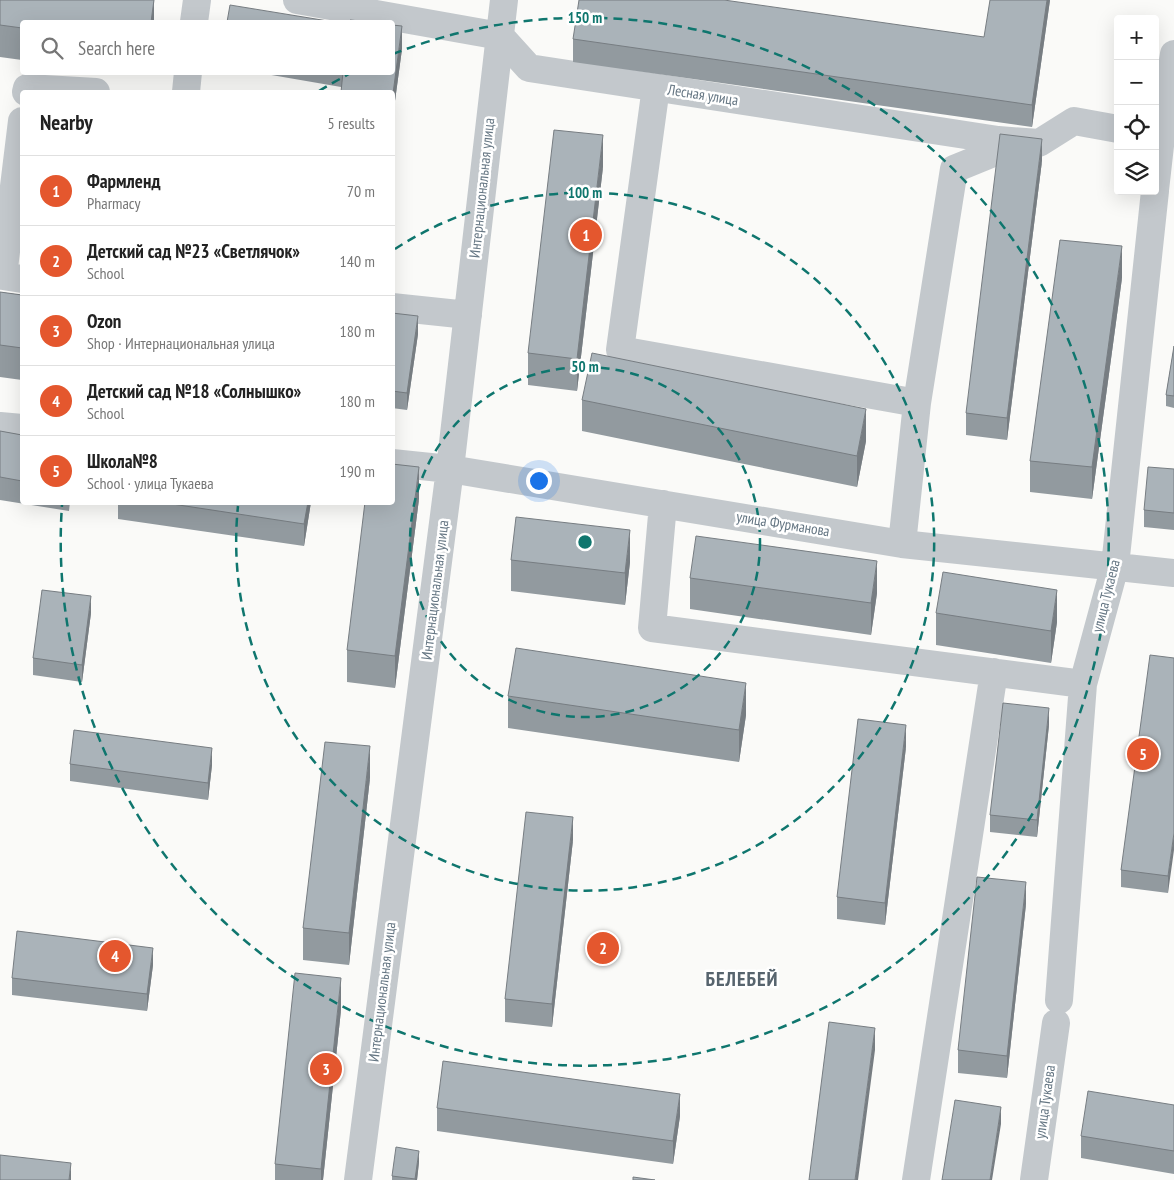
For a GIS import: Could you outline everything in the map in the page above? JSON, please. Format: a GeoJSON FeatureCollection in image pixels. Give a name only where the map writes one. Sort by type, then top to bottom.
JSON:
{"type":"FeatureCollection","features":[{"type":"Feature","properties":{"kind":"street"},"geometry":{"type":"LineString","coordinates":[[194,20],[197,0]]}},
{"type":"Feature","properties":{"kind":"street"},"geometry":{"type":"LineString","coordinates":[[297,0],[500,36]]}},
{"type":"Feature","properties":{"kind":"street","name":"Интернациональная улица"},"geometry":{"type":"LineString","coordinates":[[358,1180],[450,469],[504,0]]}},
{"type":"Feature","properties":{"kind":"street","name":"Лесная улица"},"geometry":{"type":"LineString","coordinates":[[500,36],[529,68],[998,140],[1039,143],[1074,121],[1114,128]]}},
{"type":"Feature","properties":{"kind":"street","name":"улица Тукаева"},"geometry":{"type":"LineString","coordinates":[[1159,164],[1174,54]]}},
{"type":"Feature","properties":{"kind":"street"},"geometry":{"type":"LineString","coordinates":[[186,90],[188,75]]}},
{"type":"Feature","properties":{"kind":"street"},"geometry":{"type":"LineString","coordinates":[[656,87],[620,350],[916,403]]}},
{"type":"Feature","properties":{"kind":"street"},"geometry":{"type":"LineString","coordinates":[[26,90],[27,88],[62,90]]}},
{"type":"Feature","properties":{"kind":"street"},"geometry":{"type":"LineString","coordinates":[[20,137],[3,276],[20,278]]}},
{"type":"Feature","properties":{"kind":"street"},"geometry":{"type":"LineString","coordinates":[[902,544],[916,403],[954,169],[1020,142]]}},
{"type":"Feature","properties":{"kind":"street","name":"улица Тукаева"},"geometry":{"type":"LineString","coordinates":[[1034,1180],[1057,1012],[1083,684],[1115,566],[1155,195]]}},
{"type":"Feature","properties":{"kind":"street"},"geometry":{"type":"LineString","coordinates":[[395,307],[468,316]]}},
{"type":"Feature","properties":{"kind":"street"},"geometry":{"type":"LineString","coordinates":[[0,426],[20,428]]}},
{"type":"Feature","properties":{"kind":"street","name":"улица Фурманова"},"geometry":{"type":"LineString","coordinates":[[395,463],[450,469],[902,544],[1174,574]]}},
{"type":"Feature","properties":{"kind":"street"},"geometry":{"type":"LineString","coordinates":[[663,504],[652,628],[1083,684]]}},
{"type":"Feature","properties":{"kind":"street"},"geometry":{"type":"LineString","coordinates":[[916,1180],[994,672]]}},
{"type":"Feature","properties":{"kind":"building"},"geometry":{"type":"Polygon","coordinates":[[[0,0],[154,0],[151,20],[20,20],[20,28],[0,25],[0,0]]]}},
{"type":"Feature","properties":{"kind":"building"},"geometry":{"type":"Polygon","coordinates":[[[579,0],[724,0],[984,37],[990,0],[1047,0],[1032,105],[573,39],[579,0]]]}},
{"type":"Feature","properties":{"kind":"building"},"geometry":{"type":"Polygon","coordinates":[[[230,5],[322,20],[227,20],[230,5]]]}},
{"type":"Feature","properties":{"kind":"building"},"geometry":{"type":"Polygon","coordinates":[[[395,25],[402,26],[393,90],[341,90],[343,75],[395,75],[395,25]]]}},
{"type":"Feature","properties":{"kind":"building"},"geometry":{"type":"Polygon","coordinates":[[[554,130],[603,135],[577,359],[528,353],[554,130]]]}},
{"type":"Feature","properties":{"kind":"building"},"geometry":{"type":"Polygon","coordinates":[[[1000,134],[1042,139],[1007,418],[966,413],[1000,134]]]}},
{"type":"Feature","properties":{"kind":"building"},"geometry":{"type":"Polygon","coordinates":[[[1060,240],[1122,246],[1092,467],[1030,461],[1060,240]]]}},
{"type":"Feature","properties":{"kind":"building"},"geometry":{"type":"Polygon","coordinates":[[[0,292],[20,295],[20,348],[0,345],[0,292]]]}},
{"type":"Feature","properties":{"kind":"building"},"geometry":{"type":"Polygon","coordinates":[[[395,313],[418,316],[407,393],[395,391],[395,313]]]}},
{"type":"Feature","properties":{"kind":"building"},"geometry":{"type":"Polygon","coordinates":[[[1174,346],[1174,396],[1166,395],[1174,346]]]}},
{"type":"Feature","properties":{"kind":"building"},"geometry":{"type":"Polygon","coordinates":[[[592,353],[866,409],[857,456],[582,400],[592,353]]]}},
{"type":"Feature","properties":{"kind":"building"},"geometry":{"type":"Polygon","coordinates":[[[0,431],[20,435],[20,481],[0,477],[0,431]]]}},
{"type":"Feature","properties":{"kind":"building"},"geometry":{"type":"Polygon","coordinates":[[[395,464],[419,467],[395,656],[347,650],[365,505],[395,505],[395,464]]]}},
{"type":"Feature","properties":{"kind":"building"},"geometry":{"type":"Polygon","coordinates":[[[1148,467],[1174,469],[1174,513],[1144,510],[1148,467]]]}},
{"type":"Feature","properties":{"kind":"building"},"geometry":{"type":"Polygon","coordinates":[[[179,505],[307,505],[304,524],[179,505]]]}},
{"type":"Feature","properties":{"kind":"building"},"geometry":{"type":"Polygon","coordinates":[[[516,517],[630,530],[625,573],[511,560],[516,517]]]}},
{"type":"Feature","properties":{"kind":"building"},"geometry":{"type":"Polygon","coordinates":[[[696,536],[877,561],[871,603],[690,578],[696,536]]]}},
{"type":"Feature","properties":{"kind":"building"},"geometry":{"type":"Polygon","coordinates":[[[943,572],[1057,590],[1051,631],[936,613],[943,572]]]}},
{"type":"Feature","properties":{"kind":"building"},"geometry":{"type":"Polygon","coordinates":[[[42,590],[91,596],[82,665],[33,658],[42,590]]]}},
{"type":"Feature","properties":{"kind":"building"},"geometry":{"type":"Polygon","coordinates":[[[516,648],[746,683],[739,730],[508,696],[516,648]]]}},
{"type":"Feature","properties":{"kind":"building"},"geometry":{"type":"Polygon","coordinates":[[[1150,655],[1174,658],[1174,833],[1168,876],[1121,870],[1150,655]]]}},
{"type":"Feature","properties":{"kind":"building"},"geometry":{"type":"Polygon","coordinates":[[[1003,703],[1049,708],[1037,820],[990,815],[1003,703]]]}},
{"type":"Feature","properties":{"kind":"building"},"geometry":{"type":"Polygon","coordinates":[[[858,719],[906,725],[885,903],[837,897],[858,719]]]}},
{"type":"Feature","properties":{"kind":"building"},"geometry":{"type":"Polygon","coordinates":[[[74,730],[212,748],[208,783],[70,764],[74,730]]]}},
{"type":"Feature","properties":{"kind":"building"},"geometry":{"type":"Polygon","coordinates":[[[325,742],[370,746],[349,933],[303,928],[325,742]]]}},
{"type":"Feature","properties":{"kind":"building"},"geometry":{"type":"Polygon","coordinates":[[[526,812],[573,817],[552,1004],[505,999],[526,812]]]}},
{"type":"Feature","properties":{"kind":"building"},"geometry":{"type":"Polygon","coordinates":[[[977,877],[1026,882],[1007,1056],[958,1050],[977,877]]]}},
{"type":"Feature","properties":{"kind":"building"},"geometry":{"type":"Polygon","coordinates":[[[17,931],[153,948],[147,994],[12,978],[17,931]]]}},
{"type":"Feature","properties":{"kind":"building"},"geometry":{"type":"Polygon","coordinates":[[[295,973],[341,978],[321,1169],[275,1164],[295,973]]]}},
{"type":"Feature","properties":{"kind":"building"},"geometry":{"type":"Polygon","coordinates":[[[829,1022],[875,1028],[855,1180],[809,1180],[829,1022]]]}},
{"type":"Feature","properties":{"kind":"building"},"geometry":{"type":"Polygon","coordinates":[[[443,1061],[680,1094],[673,1141],[437,1108],[443,1061]]]}},
{"type":"Feature","properties":{"kind":"building"},"geometry":{"type":"Polygon","coordinates":[[[1088,1091],[1174,1105],[1174,1151],[1081,1136],[1088,1091]]]}},
{"type":"Feature","properties":{"kind":"building"},"geometry":{"type":"Polygon","coordinates":[[[955,1100],[1001,1107],[990,1180],[942,1180],[955,1100]]]}},
{"type":"Feature","properties":{"kind":"building"},"geometry":{"type":"Polygon","coordinates":[[[396,1147],[419,1151],[415,1179],[392,1176],[396,1147]]]}},
{"type":"Feature","properties":{"kind":"building"},"geometry":{"type":"Polygon","coordinates":[[[0,1155],[71,1163],[69,1180],[0,1180],[0,1155]]]}},
{"type":"Feature","properties":{"kind":"building"},"geometry":{"type":"Polygon","coordinates":[[[633,1177],[655,1180],[633,1180],[633,1177]]]}},
{"type":"Feature","properties":{"kind":"place","name":"Фармленд"},"geometry":{"type":"Point","coordinates":[586,235]}},
{"type":"Feature","properties":{"kind":"place","name":"Школа№8"},"geometry":{"type":"Point","coordinates":[1143,754]}},
{"type":"Feature","properties":{"kind":"place","name":"Детский сад №23 «Светлячок»"},"geometry":{"type":"Point","coordinates":[603,948]}},
{"type":"Feature","properties":{"kind":"place","name":"Детский сад №18 «Солнышко»"},"geometry":{"type":"Point","coordinates":[115,956]}},
{"type":"Feature","properties":{"kind":"place","name":"Ozon"},"geometry":{"type":"Point","coordinates":[326,1069]}},
{"type":"Feature","properties":{"kind":"district","name":"БЕЛЕБЕЙ"},"geometry":{"type":"Point","coordinates":[742,979]}}]}
